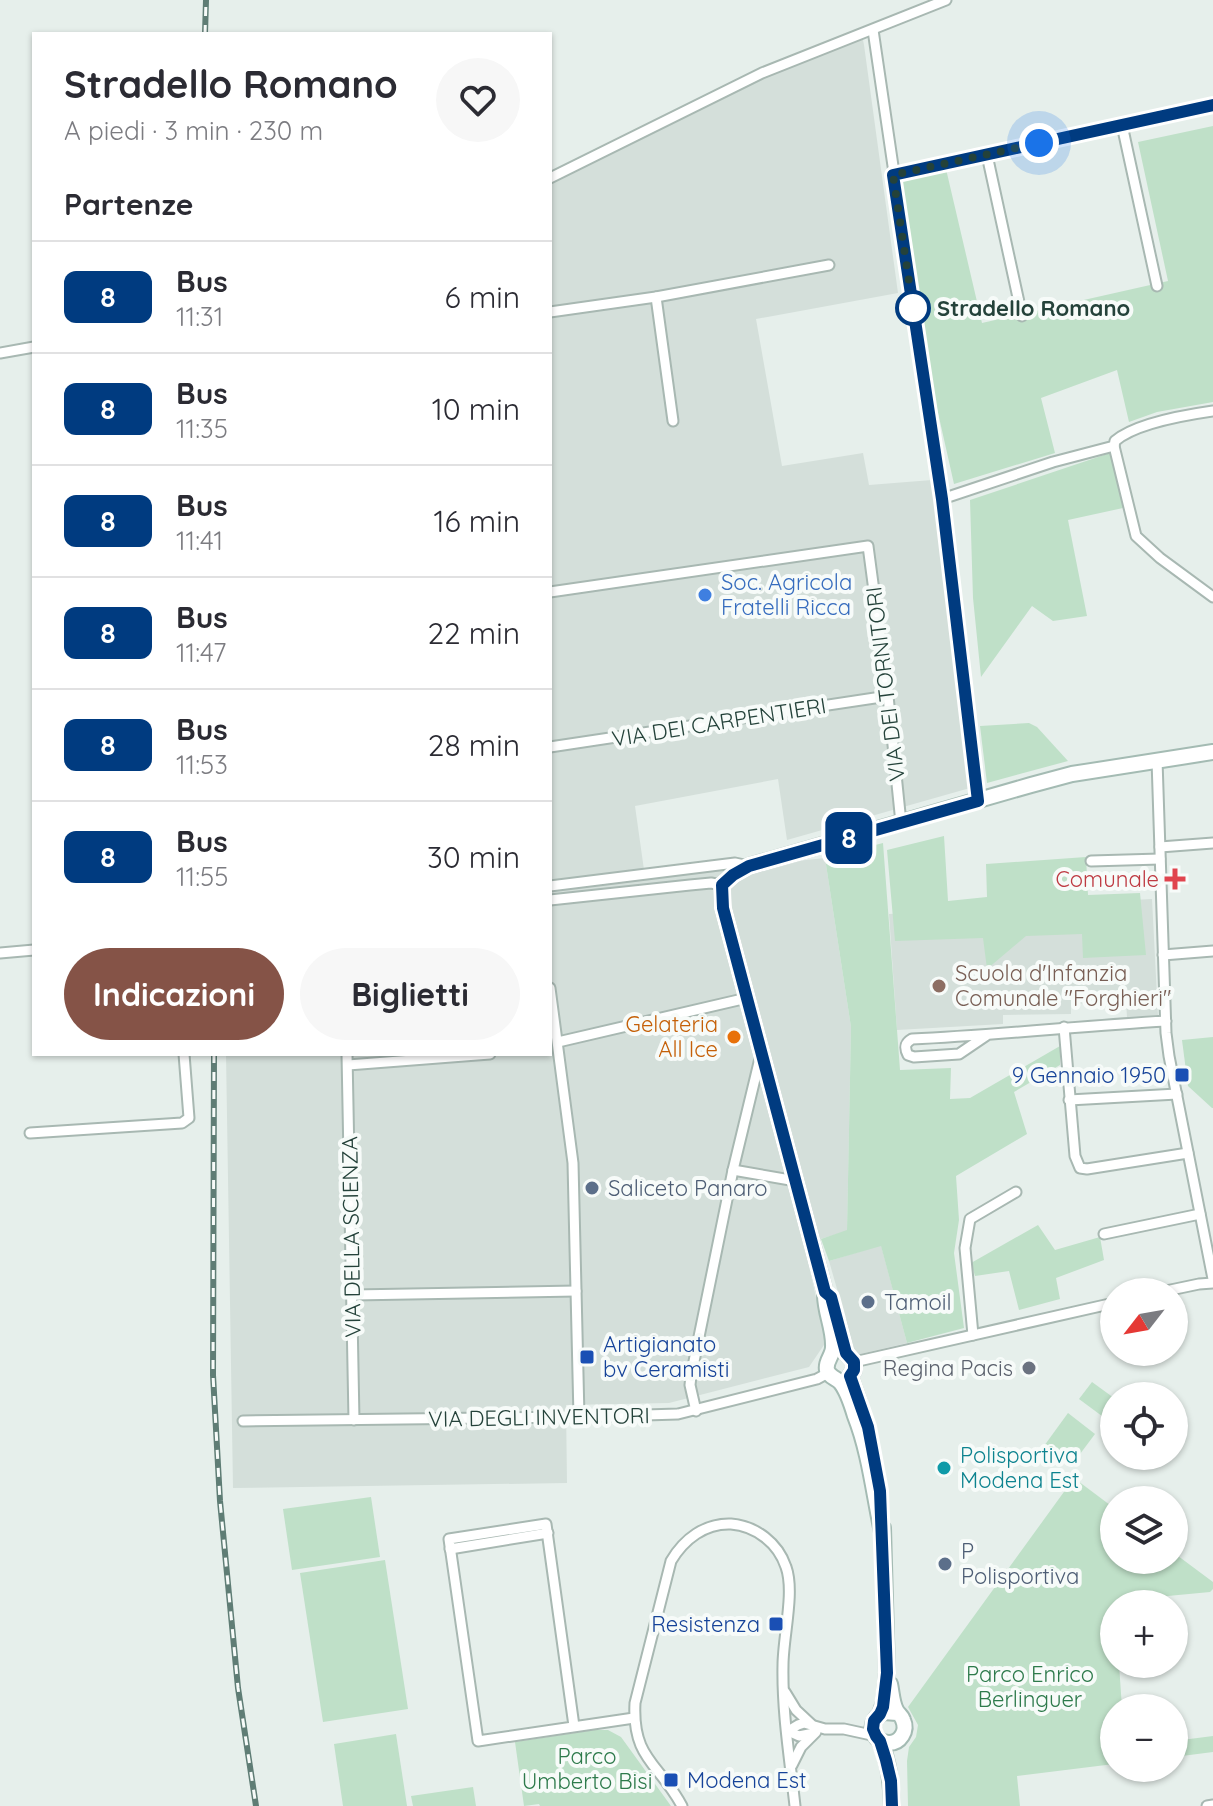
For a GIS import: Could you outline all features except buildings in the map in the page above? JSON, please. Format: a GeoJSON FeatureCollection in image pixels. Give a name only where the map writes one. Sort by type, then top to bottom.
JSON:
{"type":"FeatureCollection","features":[{"type":"Feature","properties":{"kind":"street"},"geometry":{"type":"LineString","coordinates":[[552,177],[762,73],[946,0]]}},
{"type":"Feature","properties":{"kind":"street"},"geometry":{"type":"LineString","coordinates":[[873,30],[942,499],[978,801]]}},
{"type":"Feature","properties":{"kind":"street"},"geometry":{"type":"LineString","coordinates":[[893,175],[1213,105]]}},
{"type":"Feature","properties":{"kind":"street"},"geometry":{"type":"LineString","coordinates":[[1122,125],[1157,286]]}},
{"type":"Feature","properties":{"kind":"street"},"geometry":{"type":"LineString","coordinates":[[987,155],[1022,316]]}},
{"type":"Feature","properties":{"kind":"street"},"geometry":{"type":"LineString","coordinates":[[552,312],[656,297],[829,265]]}},
{"type":"Feature","properties":{"kind":"street"},"geometry":{"type":"LineString","coordinates":[[656,297],[673,421]]}},
{"type":"Feature","properties":{"kind":"street"},"geometry":{"type":"LineString","coordinates":[[0,353],[32,347]]}},
{"type":"Feature","properties":{"kind":"street"},"geometry":{"type":"LineString","coordinates":[[1213,411],[1180,416],[1127,433],[1115,441],[1114,446],[1136,536],[1213,597]]}},
{"type":"Feature","properties":{"kind":"street"},"geometry":{"type":"LineString","coordinates":[[942,499],[1053,462],[1114,446]]}},
{"type":"Feature","properties":{"kind":"street","name":"VIA DEI TORNITORI"},"geometry":{"type":"LineString","coordinates":[[552,592],[868,546],[901,823]]}},
{"type":"Feature","properties":{"kind":"street","name":"VIA DEI CARPENTIERI"},"geometry":{"type":"LineString","coordinates":[[552,747],[888,696]]}},
{"type":"Feature","properties":{"kind":"street"},"geometry":{"type":"LineString","coordinates":[[722,885],[749,866],[1072,774],[1213,752]]}},
{"type":"Feature","properties":{"kind":"street"},"geometry":{"type":"LineString","coordinates":[[1157,760],[1169,1056],[1213,1281],[1188,1286]]}},
{"type":"Feature","properties":{"kind":"street"},"geometry":{"type":"LineString","coordinates":[[1160,847],[1213,843]]}},
{"type":"Feature","properties":{"kind":"street"},"geometry":{"type":"LineString","coordinates":[[1091,861],[1160,859]]}},
{"type":"Feature","properties":{"kind":"street"},"geometry":{"type":"LineString","coordinates":[[552,886],[735,863],[749,866]]}},
{"type":"Feature","properties":{"kind":"street"},"geometry":{"type":"LineString","coordinates":[[552,900],[711,883],[722,885]]}},
{"type":"Feature","properties":{"kind":"street"},"geometry":{"type":"LineString","coordinates":[[722,885],[723,908],[761,1052],[825,1292],[831,1297],[841,1367],[868,1427],[877,1466],[883,1514],[887,1673],[884,1702],[873,1725],[885,1753],[892,1806]]}},
{"type":"Feature","properties":{"kind":"street"},"geometry":{"type":"LineString","coordinates":[[0,953],[32,950]]}},
{"type":"Feature","properties":{"kind":"street"},"geometry":{"type":"LineString","coordinates":[[1163,955],[1213,951]]}},
{"type":"Feature","properties":{"kind":"street"},"geometry":{"type":"LineString","coordinates":[[556,1047],[747,998]]}},
{"type":"Feature","properties":{"kind":"street"},"geometry":{"type":"LineString","coordinates":[[552,1008],[573,1163],[579,1417]]}},
{"type":"Feature","properties":{"kind":"street"},"geometry":{"type":"LineString","coordinates":[[987,1035],[959,1054],[914,1057],[908,1055],[905,1046],[912,1039],[1166,1021]]}},
{"type":"Feature","properties":{"kind":"street"},"geometry":{"type":"LineString","coordinates":[[1064,1027],[1075,1156],[1080,1168],[1188,1153]]}},
{"type":"Feature","properties":{"kind":"street"},"geometry":{"type":"LineString","coordinates":[[696,1411],[691,1376],[733,1170],[761,1052]]}},
{"type":"Feature","properties":{"kind":"street"},"geometry":{"type":"LineString","coordinates":[[30,1133],[182,1123],[189,1118],[184,1056]]}},
{"type":"Feature","properties":{"kind":"street","name":"VIA DELLA SCIENZA"},"geometry":{"type":"LineString","coordinates":[[347,1056],[354,1420]]}},
{"type":"Feature","properties":{"kind":"street"},"geometry":{"type":"LineString","coordinates":[[348,1065],[464,1056]]}},
{"type":"Feature","properties":{"kind":"street"},"geometry":{"type":"LineString","coordinates":[[1069,1100],[1177,1094]]}},
{"type":"Feature","properties":{"kind":"street"},"geometry":{"type":"LineString","coordinates":[[733,1170],[796,1181]]}},
{"type":"Feature","properties":{"kind":"street"},"geometry":{"type":"LineString","coordinates":[[973,1335],[965,1248],[970,1219],[1016,1192]]}},
{"type":"Feature","properties":{"kind":"street"},"geometry":{"type":"LineString","coordinates":[[1104,1234],[1200,1214]]}},
{"type":"Feature","properties":{"kind":"street"},"geometry":{"type":"LineString","coordinates":[[353,1295],[576,1291]]}},
{"type":"Feature","properties":{"kind":"street","name":"VIA DEGLI INVENTORI"},"geometry":{"type":"LineString","coordinates":[[243,1421],[678,1414],[817,1379],[841,1367],[1100,1306]]}},
{"type":"Feature","properties":{"kind":"street"},"geometry":{"type":"LineString","coordinates":[[682,1806],[640,1746],[634,1718],[635,1703],[671,1561],[687,1540],[698,1532],[721,1524],[743,1526],[761,1535],[779,1553],[788,1570],[790,1583],[784,1635],[783,1688],[795,1806]]}},
{"type":"Feature","properties":{"kind":"street"},"geometry":{"type":"LineString","coordinates":[[574,1726],[547,1529],[450,1544],[478,1741],[634,1718]]}},
{"type":"Feature","properties":{"kind":"street"},"geometry":{"type":"LineString","coordinates":[[788,1731],[804,1723],[818,1729],[844,1729],[889,1743],[896,1742],[902,1737],[905,1726],[897,1713],[887,1673]]}},
{"type":"Feature","properties":{"kind":"street"},"geometry":{"type":"LineString","coordinates":[[783,1688],[799,1715],[818,1729]]}},
{"type":"Feature","properties":{"kind":"street"},"geometry":{"type":"LineString","coordinates":[[844,1729],[866,1723],[889,1711],[897,1713]]}},
{"type":"Feature","properties":{"kind":"street"},"geometry":{"type":"LineString","coordinates":[[791,1766],[801,1747],[818,1729]]}},
{"type":"Feature","properties":{"kind":"street"},"geometry":{"type":"LineString","coordinates":[[891,1781],[896,1742]]}},
{"type":"Feature","properties":{"kind":"street"},"geometry":{"type":"LineString","coordinates":[[1207,1806],[1213,1805]]}},
{"type":"Feature","properties":{"kind":"shaded area"},"geometry":{"type":"Polygon","coordinates":[[[863,40],[898,293],[756,319],[782,466],[863,453],[869,485],[932,480],[970,788],[787,840],[778,779],[635,806],[645,877],[825,858],[851,1027],[847,1231],[804,1244],[826,1342],[809,1367],[669,1403],[566,1405],[567,1483],[233,1488],[226,1056],[552,1056],[552,182],[737,89],[811,57],[863,40]]]}},
{"type":"Feature","properties":{"kind":"shaded area"},"geometry":{"type":"Polygon","coordinates":[[[1152,899],[1158,1016],[1127,1017],[1126,1001],[1071,1004],[1071,1014],[1003,1015],[1003,1024],[897,1030],[889,914],[1152,899]]]}},
{"type":"Feature","properties":{"kind":"shaded area","name":"Tamoil"},"geometry":{"type":"Polygon","coordinates":[[[881,1245],[907,1343],[856,1355],[829,1261],[881,1245]]]}},
{"type":"Feature","properties":{"kind":"green space"},"geometry":{"type":"Polygon","coordinates":[[[1213,126],[1213,402],[1157,412],[1129,422],[1117,370],[1041,398],[1055,453],[954,484],[930,377],[900,180],[946,169],[982,323],[1168,281],[1138,142],[1213,126]]]}},
{"type":"Feature","properties":{"kind":"green space"},"geometry":{"type":"Polygon","coordinates":[[[1110,453],[1123,508],[1068,520],[1087,616],[1053,621],[1032,606],[981,677],[973,598],[970,500],[1110,453]]]}},
{"type":"Feature","properties":{"kind":"green space"},"geometry":{"type":"Polygon","coordinates":[[[1029,723],[1037,727],[1068,761],[987,783],[980,726],[1029,723]]]}},
{"type":"Feature","properties":{"kind":"green space"},"geometry":{"type":"Polygon","coordinates":[[[944,836],[948,901],[987,897],[986,864],[1086,857],[1088,895],[1140,893],[1146,955],[1083,958],[1082,934],[1026,936],[987,969],[983,938],[895,941],[887,850],[944,836]]]}},
{"type":"Feature","properties":{"kind":"green space"},"geometry":{"type":"Polygon","coordinates":[[[883,843],[900,1070],[951,1068],[950,1099],[970,1098],[1060,1046],[1060,1065],[1014,1092],[1027,1134],[956,1176],[959,1220],[954,1253],[964,1328],[907,1343],[881,1246],[829,1261],[821,1239],[847,1230],[851,1027],[825,858],[883,843]]]}},
{"type":"Feature","properties":{"kind":"green space"},"geometry":{"type":"Polygon","coordinates":[[[1213,1037],[1212,1108],[1188,1086],[1182,1040],[1213,1037]]]}},
{"type":"Feature","properties":{"kind":"green space"},"geometry":{"type":"Polygon","coordinates":[[[1038,1225],[1055,1250],[1100,1237],[1104,1260],[1056,1278],[1060,1299],[1019,1310],[1009,1271],[975,1276],[971,1263],[1038,1225]]]}},
{"type":"Feature","properties":{"kind":"green space"},"geometry":{"type":"Polygon","coordinates":[[[1092,1382],[1100,1388],[1100,1415],[1079,1399],[1092,1382]]]}},
{"type":"Feature","properties":{"kind":"green space"},"geometry":{"type":"Polygon","coordinates":[[[1068,1413],[1095,1434],[1071,1466],[1044,1446],[1068,1413]]]}},
{"type":"Feature","properties":{"kind":"green space","name":"Parco Enrico Berlinguer"},"geometry":{"type":"Polygon","coordinates":[[[1074,1478],[1100,1498],[1100,1574],[1188,1574],[1188,1563],[1213,1582],[1210,1592],[1188,1594],[1188,1590],[1100,1590],[1100,1678],[1120,1678],[1121,1694],[1100,1694],[1100,1766],[1017,1776],[1020,1806],[908,1806],[907,1761],[918,1725],[908,1707],[1074,1478]]]}},
{"type":"Feature","properties":{"kind":"green space"},"geometry":{"type":"Polygon","coordinates":[[[371,1497],[380,1557],[292,1570],[283,1509],[371,1497]]]}},
{"type":"Feature","properties":{"kind":"green space"},"geometry":{"type":"Polygon","coordinates":[[[385,1560],[408,1709],[323,1722],[300,1573],[385,1560]]]}},
{"type":"Feature","properties":{"kind":"green space","name":"Parco Umberto Bisi"},"geometry":{"type":"Polygon","coordinates":[[[608,1730],[621,1737],[671,1806],[524,1806],[515,1742],[608,1730]]]}},
{"type":"Feature","properties":{"kind":"green space"},"geometry":{"type":"Polygon","coordinates":[[[396,1734],[407,1806],[343,1806],[334,1744],[396,1734]]]}},
{"type":"Feature","properties":{"kind":"green space"},"geometry":{"type":"Polygon","coordinates":[[[1213,1736],[1213,1752],[1188,1755],[1188,1739],[1213,1736]]]}},
{"type":"Feature","properties":{"kind":"green space"},"geometry":{"type":"Polygon","coordinates":[[[473,1787],[476,1806],[413,1806],[411,1796],[473,1787]]]}},
{"type":"Feature","properties":{"kind":"railway"},"geometry":{"type":"LineString","coordinates":[[205,32],[206,0]]}},
{"type":"Feature","properties":{"kind":"railway"},"geometry":{"type":"LineString","coordinates":[[214,1056],[213,1375],[220,1501],[238,1688],[256,1806]]}},
{"type":"Feature","properties":{"kind":"bus line","name":"8"},"geometry":{"type":"LineString","coordinates":[[892,1806],[886,1760],[873,1729],[874,1721],[883,1707],[887,1673],[883,1514],[877,1466],[868,1427],[850,1376],[854,1362],[846,1353],[831,1297],[825,1292],[723,908],[722,885],[749,866],[978,801],[942,499],[893,175],[1213,105]]}},
{"type":"Feature","properties":{"kind":"place","name":"Stradello Romano"},"geometry":{"type":"Point","coordinates":[913,308]}},
{"type":"Feature","properties":{"kind":"place","name":"Soc. Agricola Fratelli Ricca"},"geometry":{"type":"Point","coordinates":[705,595]}},
{"type":"Feature","properties":{"kind":"place","name":"Comunale"},"geometry":{"type":"Point","coordinates":[1175,879]}},
{"type":"Feature","properties":{"kind":"place","name":"Scuola d'Infanzia Comunale \"Forghieri\""},"geometry":{"type":"Point","coordinates":[939,986]}},
{"type":"Feature","properties":{"kind":"place","name":"Gelateria All Ice"},"geometry":{"type":"Point","coordinates":[734,1037]}},
{"type":"Feature","properties":{"kind":"place","name":"9 Gennaio 1950"},"geometry":{"type":"Point","coordinates":[1182,1075]}},
{"type":"Feature","properties":{"kind":"place","name":"Saliceto Panaro"},"geometry":{"type":"Point","coordinates":[592,1188]}},
{"type":"Feature","properties":{"kind":"place","name":"Tamoil"},"geometry":{"type":"Point","coordinates":[868,1302]}},
{"type":"Feature","properties":{"kind":"place","name":"Artigianato bv Ceramisti"},"geometry":{"type":"Point","coordinates":[587,1357]}},
{"type":"Feature","properties":{"kind":"place","name":"Regina Pacis"},"geometry":{"type":"Point","coordinates":[1029,1368]}},
{"type":"Feature","properties":{"kind":"place","name":"Polisportiva Modena Est"},"geometry":{"type":"Point","coordinates":[944,1468]}},
{"type":"Feature","properties":{"kind":"place","name":"P Polisportiva"},"geometry":{"type":"Point","coordinates":[945,1564]}},
{"type":"Feature","properties":{"kind":"place","name":"Resistenza"},"geometry":{"type":"Point","coordinates":[776,1624]}},
{"type":"Feature","properties":{"kind":"place","name":"Modena Est"},"geometry":{"type":"Point","coordinates":[671,1780]}},
{"type":"Feature","properties":{"kind":"route"},"geometry":{"type":"LineString","coordinates":[[913,308],[893,175],[1039,143]]}}]}
